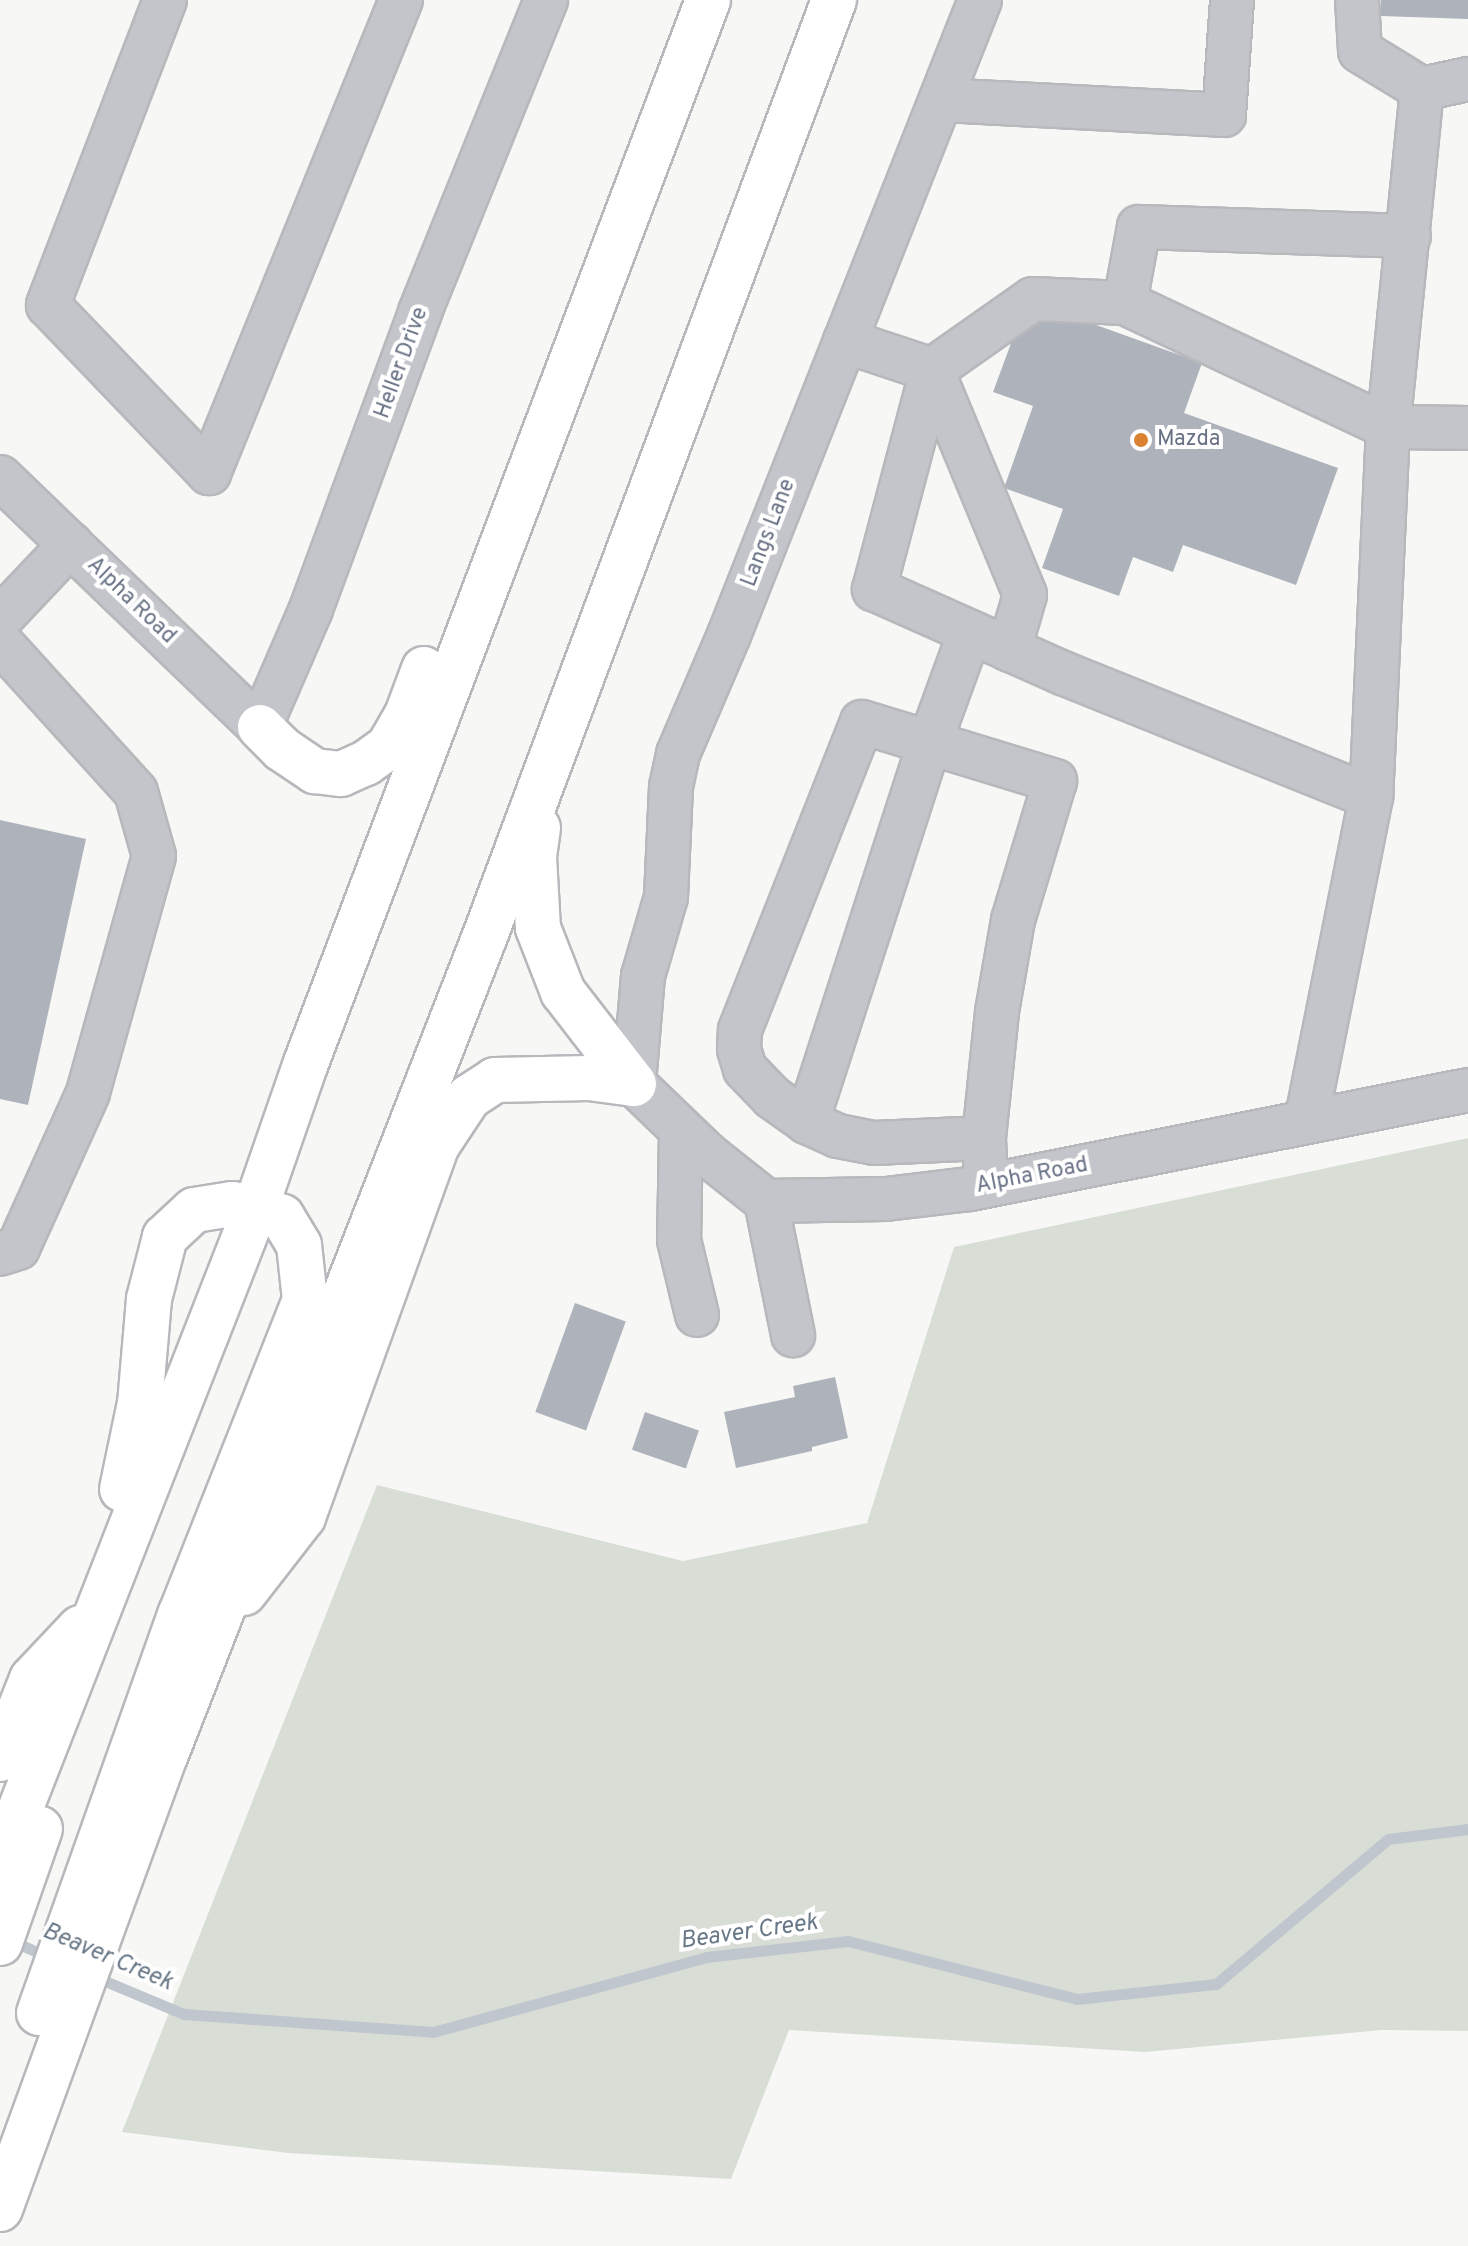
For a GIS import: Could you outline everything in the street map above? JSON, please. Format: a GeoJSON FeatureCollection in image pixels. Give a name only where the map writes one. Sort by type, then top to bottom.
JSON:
{"type":"FeatureCollection","features":[{"type":"Feature","properties":{"kind":"highway"},"geometry":{"type":"LineString","coordinates":[[0,1943],[38,1799],[96,1612],[256,1207],[311,1049],[708,0]]}},
{"type":"Feature","properties":{"kind":"highway"},"geometry":{"type":"LineString","coordinates":[[0,2209],[17,2104],[121,1830],[215,1629],[543,781],[834,0]]}},
{"type":"Feature","properties":{"kind":"highway"},"geometry":{"type":"LineString","coordinates":[[260,727],[282,749],[315,771],[341,774],[366,763],[389,746],[407,715],[559,315],[603,281]]}},
{"type":"Feature","properties":{"kind":"highway"},"geometry":{"type":"LineString","coordinates":[[543,781],[534,857],[538,928],[563,992],[634,1084]]}},
{"type":"Feature","properties":{"kind":"highway"},"geometry":{"type":"LineString","coordinates":[[215,1629],[303,1517],[436,1147],[469,1097],[495,1080],[589,1078],[634,1084]]}},
{"type":"Feature","properties":{"kind":"highway"},"geometry":{"type":"LineString","coordinates":[[0,1759],[32,1679],[96,1612],[140,1403],[149,1299],[165,1237],[194,1210],[232,1204],[256,1207],[282,1217],[299,1245],[305,1300],[181,1613],[121,1830]]}},
{"type":"Feature","properties":{"kind":"highway"},"geometry":{"type":"LineString","coordinates":[[0,1861],[38,1799]]}},
{"type":"Feature","properties":{"kind":"street"},"geometry":{"type":"LineString","coordinates":[[165,0],[48,305],[209,473],[401,0]]}},
{"type":"Feature","properties":{"kind":"street","name":"Heller Drive"},"geometry":{"type":"LineString","coordinates":[[260,727],[311,609],[420,312],[546,0]]}},
{"type":"Feature","properties":{"kind":"street","name":"Langs Lane"},"geometry":{"type":"LineString","coordinates":[[634,1084],[643,976],[666,897],[671,787],[678,754],[729,635],[980,0]]}},
{"type":"Feature","properties":{"kind":"street"},"geometry":{"type":"LineString","coordinates":[[941,100],[1224,115],[1232,0]]}},
{"type":"Feature","properties":{"kind":"street"},"geometry":{"type":"LineString","coordinates":[[1357,0],[1360,51],[1422,89],[1468,79]]}},
{"type":"Feature","properties":{"kind":"street"},"geometry":{"type":"LineString","coordinates":[[1306,1122],[1371,797],[1388,427],[1422,89]]}},
{"type":"Feature","properties":{"kind":"street"},"geometry":{"type":"LineString","coordinates":[[1125,303],[1139,227],[1409,236]]}},
{"type":"Feature","properties":{"kind":"street"},"geometry":{"type":"LineString","coordinates":[[1371,797],[1009,650],[874,589],[932,370],[1033,299],[1125,303],[1388,427],[1468,428]]}},
{"type":"Feature","properties":{"kind":"street"},"geometry":{"type":"LineString","coordinates":[[845,341],[932,370],[1025,595],[1009,650]]}},
{"type":"Feature","properties":{"kind":"street","name":"Alpha Road"},"geometry":{"type":"LineString","coordinates":[[0,477],[260,727]]}},
{"type":"Feature","properties":{"kind":"street"},"geometry":{"type":"LineString","coordinates":[[0,619],[71,544]]}},
{"type":"Feature","properties":{"kind":"street"},"geometry":{"type":"LineString","coordinates":[[807,1122],[930,742],[970,632]]}},
{"type":"Feature","properties":{"kind":"street"},"geometry":{"type":"LineString","coordinates":[[0,642],[136,792],[154,856],[88,1093],[18,1248],[0,1254]]}},
{"type":"Feature","properties":{"kind":"street"},"geometry":{"type":"LineString","coordinates":[[984,1138],[874,1143],[838,1136],[807,1122],[772,1097],[745,1069],[739,1049],[740,1030],[862,722],[1055,781],[1013,920],[997,1012],[984,1138],[986,1185]]}},
{"type":"Feature","properties":{"kind":"street"},"geometry":{"type":"LineString","coordinates":[[634,1084],[681,1130],[766,1201],[793,1335]]}},
{"type":"Feature","properties":{"kind":"street","name":"Alpha Road"},"geometry":{"type":"LineString","coordinates":[[766,1201],[886,1199],[986,1185],[1468,1090]]}},
{"type":"Feature","properties":{"kind":"street"},"geometry":{"type":"LineString","coordinates":[[681,1130],[679,1240],[697,1315]]}},
{"type":"Feature","properties":{"kind":"shaded area"},"geometry":{"type":"Polygon","coordinates":[[[1468,1138],[1468,2031],[1382,2030],[1145,2052],[789,2030],[731,2179],[288,2153],[122,2132],[377,1485],[683,1561],[867,1523],[954,1247],[1468,1138]]]}},
{"type":"Feature","properties":{"kind":"building"},"geometry":{"type":"Polygon","coordinates":[[[1381,0],[1468,0],[1468,19],[1381,16],[1381,0]]]}},
{"type":"Feature","properties":{"kind":"building","name":"Mazda"},"geometry":{"type":"Polygon","coordinates":[[[1042,315],[1074,317],[1202,363],[1184,413],[1338,468],[1296,585],[1183,545],[1173,572],[1133,557],[1119,596],[1042,568],[1063,509],[1004,488],[1033,406],[993,392],[1017,327],[1042,315]]]}},
{"type":"Feature","properties":{"kind":"building"},"geometry":{"type":"Polygon","coordinates":[[[0,820],[86,839],[28,1105],[0,1099],[0,820]]]}},
{"type":"Feature","properties":{"kind":"building"},"geometry":{"type":"Polygon","coordinates":[[[575,1303],[626,1321],[586,1430],[535,1412],[575,1303]]]}},
{"type":"Feature","properties":{"kind":"building"},"geometry":{"type":"Polygon","coordinates":[[[835,1377],[848,1438],[812,1447],[812,1451],[736,1468],[724,1412],[795,1397],[793,1386],[835,1377]]]}},
{"type":"Feature","properties":{"kind":"building"},"geometry":{"type":"Polygon","coordinates":[[[645,1412],[699,1431],[686,1468],[632,1450],[645,1412]]]}},
{"type":"Feature","properties":{"kind":"waterway","name":"Beaver Creek"},"geometry":{"type":"LineString","coordinates":[[93,1976],[184,2014],[433,2032],[707,1957],[848,1941],[1077,1999],[1216,1984],[1388,1839],[1468,1829]]}},
{"type":"Feature","properties":{"kind":"waterway","name":"Beaver Creek"},"geometry":{"type":"LineString","coordinates":[[12,1941],[51,1958]]}},
{"type":"Feature","properties":{"kind":"place","name":"Mazda"},"geometry":{"type":"Point","coordinates":[1141,440]}}]}
